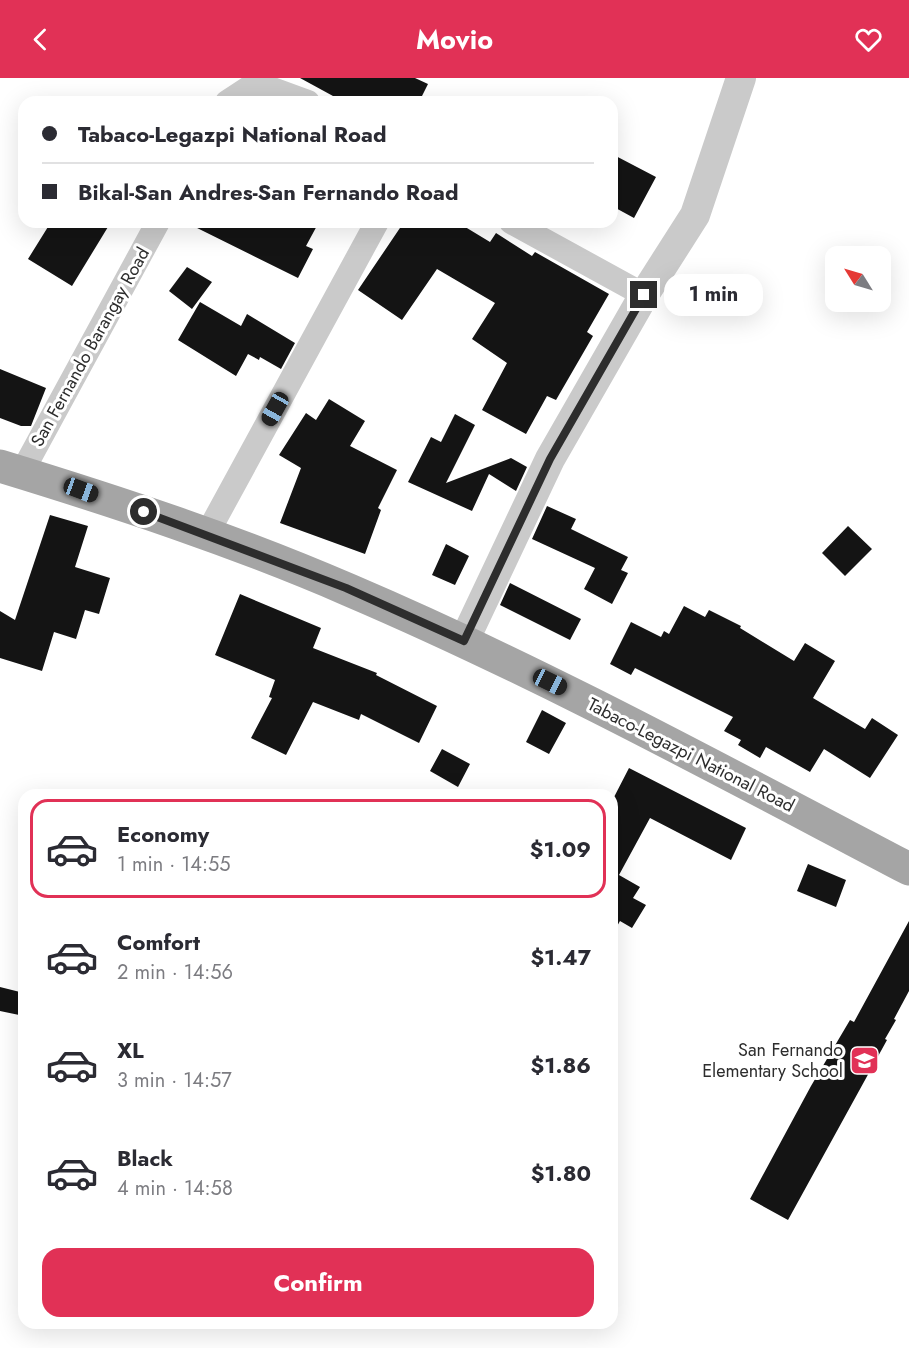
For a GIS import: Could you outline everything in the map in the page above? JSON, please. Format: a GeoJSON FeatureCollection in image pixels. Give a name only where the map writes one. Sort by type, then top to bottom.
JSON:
{"type":"FeatureCollection","features":[{"type":"Feature","properties":{"kind":"main road","name":"Tabaco-Legazpi National Road"},"geometry":{"type":"LineString","coordinates":[[11,469],[60,482],[207,534],[346,588],[464,641],[582,698],[909,869]]}},
{"type":"Feature","properties":{"kind":"street"},"geometry":{"type":"LineString","coordinates":[[464,641],[550,459],[644,295],[695,215],[741,78]]}},
{"type":"Feature","properties":{"kind":"street"},"geometry":{"type":"LineString","coordinates":[[236,96],[256,83],[292,96]]}},
{"type":"Feature","properties":{"kind":"street","name":"San Fernando Barangay Road"},"geometry":{"type":"LineString","coordinates":[[11,469],[154,228]]}},
{"type":"Feature","properties":{"kind":"street"},"geometry":{"type":"LineString","coordinates":[[207,534],[374,228]]}},
{"type":"Feature","properties":{"kind":"street"},"geometry":{"type":"LineString","coordinates":[[522,228],[644,295]]}},
{"type":"Feature","properties":{"kind":"building"},"geometry":{"type":"Polygon","coordinates":[[[300,78],[415,78],[428,84],[422,96],[333,96],[300,78]]]}},
{"type":"Feature","properties":{"kind":"building"},"geometry":{"type":"Polygon","coordinates":[[[618,157],[656,177],[634,218],[618,209],[618,157]]]}},
{"type":"Feature","properties":{"kind":"building"},"geometry":{"type":"Polygon","coordinates":[[[47,228],[107,228],[72,286],[28,259],[47,228]]]}},
{"type":"Feature","properties":{"kind":"building"},"geometry":{"type":"Polygon","coordinates":[[[197,228],[316,228],[306,246],[313,249],[298,278],[197,228]]]}},
{"type":"Feature","properties":{"kind":"building"},"geometry":{"type":"Polygon","coordinates":[[[400,228],[467,228],[490,242],[496,233],[532,256],[535,252],[609,294],[587,332],[593,336],[556,400],[547,396],[526,434],[482,410],[507,363],[472,339],[495,303],[437,269],[402,320],[358,290],[400,228]]]}},
{"type":"Feature","properties":{"kind":"building"},"geometry":{"type":"Polygon","coordinates":[[[187,267],[212,282],[192,309],[169,291],[187,267]]]}},
{"type":"Feature","properties":{"kind":"building"},"geometry":{"type":"Polygon","coordinates":[[[200,302],[241,326],[247,314],[295,343],[281,369],[260,357],[259,360],[248,354],[236,376],[178,340],[200,302]]]}},
{"type":"Feature","properties":{"kind":"building"},"geometry":{"type":"Polygon","coordinates":[[[0,369],[46,388],[31,426],[21,426],[0,418],[0,369]]]}},
{"type":"Feature","properties":{"kind":"building"},"geometry":{"type":"Polygon","coordinates":[[[329,399],[365,421],[350,446],[397,470],[378,508],[381,510],[365,554],[280,523],[301,468],[279,455],[306,413],[316,420],[329,399]]]}},
{"type":"Feature","properties":{"kind":"building"},"geometry":{"type":"Polygon","coordinates":[[[455,414],[475,425],[446,483],[511,458],[527,467],[516,491],[489,474],[472,511],[408,482],[431,437],[441,442],[455,414]]]}},
{"type":"Feature","properties":{"kind":"building"},"geometry":{"type":"Polygon","coordinates":[[[547,506],[576,519],[571,529],[628,557],[621,570],[628,573],[612,604],[584,589],[595,568],[532,539],[547,506]]]}},
{"type":"Feature","properties":{"kind":"building"},"geometry":{"type":"Polygon","coordinates":[[[50,515],[88,526],[75,567],[110,578],[99,614],[85,610],[76,639],[54,632],[42,671],[0,658],[0,611],[15,620],[50,515]]]}},
{"type":"Feature","properties":{"kind":"building"},"geometry":{"type":"Polygon","coordinates":[[[848,526],[872,549],[845,576],[822,553],[848,526]]]}},
{"type":"Feature","properties":{"kind":"building"},"geometry":{"type":"Polygon","coordinates":[[[446,544],[469,556],[455,585],[432,575],[446,544]]]}},
{"type":"Feature","properties":{"kind":"building"},"geometry":{"type":"Polygon","coordinates":[[[510,583],[581,619],[570,640],[500,605],[510,583]]]}},
{"type":"Feature","properties":{"kind":"building"},"geometry":{"type":"Polygon","coordinates":[[[240,594],[321,628],[313,648],[377,673],[376,675],[437,706],[419,743],[361,714],[359,720],[313,702],[286,755],[251,738],[272,698],[269,697],[275,680],[215,655],[240,594]]]}},
{"type":"Feature","properties":{"kind":"building"},"geometry":{"type":"Polygon","coordinates":[[[684,606],[705,617],[709,610],[741,626],[740,628],[794,661],[805,643],[835,661],[813,698],[865,729],[872,718],[898,735],[870,778],[824,749],[810,772],[766,747],[760,758],[738,745],[741,740],[724,731],[733,717],[635,668],[631,675],[610,664],[631,622],[661,637],[664,631],[669,634],[684,606]]]}},
{"type":"Feature","properties":{"kind":"building"},"geometry":{"type":"Polygon","coordinates":[[[542,710],[566,723],[549,754],[526,742],[542,710]]]}},
{"type":"Feature","properties":{"kind":"building"},"geometry":{"type":"Polygon","coordinates":[[[442,749],[470,764],[458,787],[430,771],[442,749]]]}},
{"type":"Feature","properties":{"kind":"building"},"geometry":{"type":"Polygon","coordinates":[[[629,768],[746,828],[731,860],[650,818],[619,875],[640,887],[633,898],[646,905],[632,928],[620,921],[618,924],[618,789],[629,768]]]}},
{"type":"Feature","properties":{"kind":"building"},"geometry":{"type":"Polygon","coordinates":[[[808,864],[846,880],[836,907],[797,891],[808,864]]]}},
{"type":"Feature","properties":{"kind":"building"},"geometry":{"type":"Polygon","coordinates":[[[909,921],[909,991],[885,1039],[887,1040],[788,1220],[750,1199],[811,1086],[850,1020],[854,1022],[909,921]]]}},
{"type":"Feature","properties":{"kind":"building"},"geometry":{"type":"Polygon","coordinates":[[[0,987],[18,992],[18,1015],[0,1011],[0,987]]]}},
{"type":"Feature","properties":{"kind":"place","name":"San Fernando Elementary School"},"geometry":{"type":"Point","coordinates":[864,1060]}},
{"type":"Feature","properties":{"kind":"route"},"geometry":{"type":"LineString","coordinates":[[144,512],[346,588],[464,641],[550,459],[644,295]]}}]}
